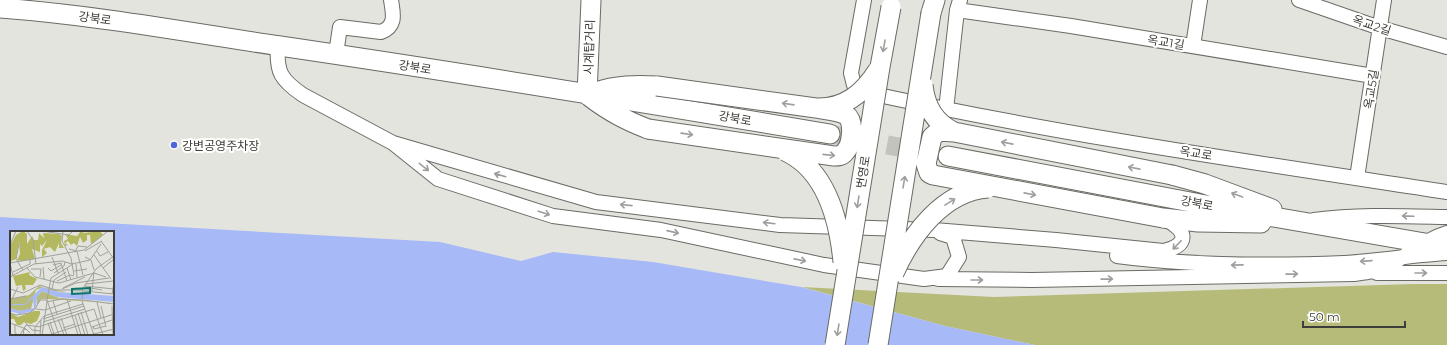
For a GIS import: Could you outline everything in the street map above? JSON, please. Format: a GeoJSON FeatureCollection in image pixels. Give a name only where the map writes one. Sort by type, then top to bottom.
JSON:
{"type":"FeatureCollection","features":[{"type":"Feature","properties":{"kind":"main road","name":"시계탑거리"},"geometry":{"type":"LineString","coordinates":[[587,95],[591,0]]}},
{"type":"Feature","properties":{"kind":"main road","name":"번영로"},"geometry":{"type":"LineString","coordinates":[[835,345],[880,67],[892,4]]}},
{"type":"Feature","properties":{"kind":"main road"},"geometry":{"type":"LineString","coordinates":[[878,345],[933,6]]}},
{"type":"Feature","properties":{"kind":"main road","name":"강북로"},"geometry":{"type":"LineString","coordinates":[[0,8],[35,10],[93,17],[336,54],[830,134]]}},
{"type":"Feature","properties":{"kind":"main road"},"geometry":{"type":"LineString","coordinates":[[816,108],[827,108],[848,102],[866,87],[880,67]]}},
{"type":"Feature","properties":{"kind":"main road"},"geometry":{"type":"LineString","coordinates":[[921,74],[924,95],[930,110],[937,121],[954,132]]}},
{"type":"Feature","properties":{"kind":"main road"},"geometry":{"type":"LineString","coordinates":[[634,85],[657,86],[840,112],[851,120],[852,126],[850,140],[845,152],[840,156],[834,156],[648,129],[628,121],[608,110],[587,95],[610,88],[634,85]]}},
{"type":"Feature","properties":{"kind":"main road"},"geometry":{"type":"LineString","coordinates":[[939,131],[954,132],[1172,175],[1205,184],[1268,206],[1298,222],[1232,224],[1163,218],[933,175],[929,173],[926,164],[932,137],[939,131]]}},
{"type":"Feature","properties":{"kind":"main road"},"geometry":{"type":"LineString","coordinates":[[776,148],[798,158],[809,168],[825,191],[833,211],[840,241],[845,282]]}},
{"type":"Feature","properties":{"kind":"main road","name":"강북로"},"geometry":{"type":"LineString","coordinates":[[948,156],[1298,222],[1447,247]]}},
{"type":"Feature","properties":{"kind":"main road"},"geometry":{"type":"LineString","coordinates":[[887,289],[906,250],[933,215],[943,206],[970,192],[998,188]]}},
{"type":"Feature","properties":{"kind":"street"},"geometry":{"type":"LineString","coordinates":[[336,54],[340,27],[381,32],[387,30],[392,24],[394,16],[391,0]]}},
{"type":"Feature","properties":{"kind":"street","name":"옥교로"},"geometry":{"type":"LineString","coordinates":[[864,0],[851,73],[854,85],[860,91],[946,110],[1091,136],[1447,192]]}},
{"type":"Feature","properties":{"kind":"street"},"geometry":{"type":"LineString","coordinates":[[1193,46],[1200,0]]}},
{"type":"Feature","properties":{"kind":"street","name":"옥교2길"},"geometry":{"type":"LineString","coordinates":[[1299,0],[1380,28],[1447,47]]}},
{"type":"Feature","properties":{"kind":"street","name":"옥교5길"},"geometry":{"type":"LineString","coordinates":[[1357,178],[1384,0]]}},
{"type":"Feature","properties":{"kind":"street"},"geometry":{"type":"LineString","coordinates":[[946,110],[959,5]]}},
{"type":"Feature","properties":{"kind":"street","name":"옥교1길"},"geometry":{"type":"LineString","coordinates":[[959,5],[1071,26],[1373,76]]}},
{"type":"Feature","properties":{"kind":"street"},"geometry":{"type":"LineString","coordinates":[[278,46],[277,62],[281,75],[291,86],[303,95],[393,143],[438,179],[553,216],[661,230],[824,265],[924,279],[1032,280],[1447,273]]}},
{"type":"Feature","properties":{"kind":"street"},"geometry":{"type":"LineString","coordinates":[[393,143],[596,202],[780,225],[934,230],[1164,251],[1173,249],[1179,245],[1183,238],[1182,231],[1176,224],[1163,218]]}},
{"type":"Feature","properties":{"kind":"street"},"geometry":{"type":"LineString","coordinates":[[1298,222],[1360,215],[1447,217]]}},
{"type":"Feature","properties":{"kind":"street"},"geometry":{"type":"LineString","coordinates":[[934,230],[1144,259],[1191,264],[1231,265],[1344,263],[1447,252]]}},
{"type":"Feature","properties":{"kind":"street"},"geometry":{"type":"LineString","coordinates":[[924,279],[947,276],[959,257],[953,237],[934,230]]}},
{"type":"Feature","properties":{"kind":"street"},"geometry":{"type":"LineString","coordinates":[[1354,274],[1374,271],[1388,266],[1423,243],[1447,233]]}},
{"type":"Feature","properties":{"kind":"green space"},"geometry":{"type":"Polygon","coordinates":[[[1447,284],[1447,345],[1035,345],[945,326],[802,287],[994,297],[1447,284]]]}},
{"type":"Feature","properties":{"kind":"water"},"geometry":{"type":"Polygon","coordinates":[[[0,217],[440,242],[521,261],[553,252],[653,262],[801,287],[945,326],[1035,345],[0,345],[0,217]]]}},
{"type":"Feature","properties":{"kind":"tunnel"},"geometry":{"type":"LineString","coordinates":[[830,134],[925,152]]}},
{"type":"Feature","properties":{"kind":"place","name":"강변공영주차장"},"geometry":{"type":"Point","coordinates":[174,145]}}]}
